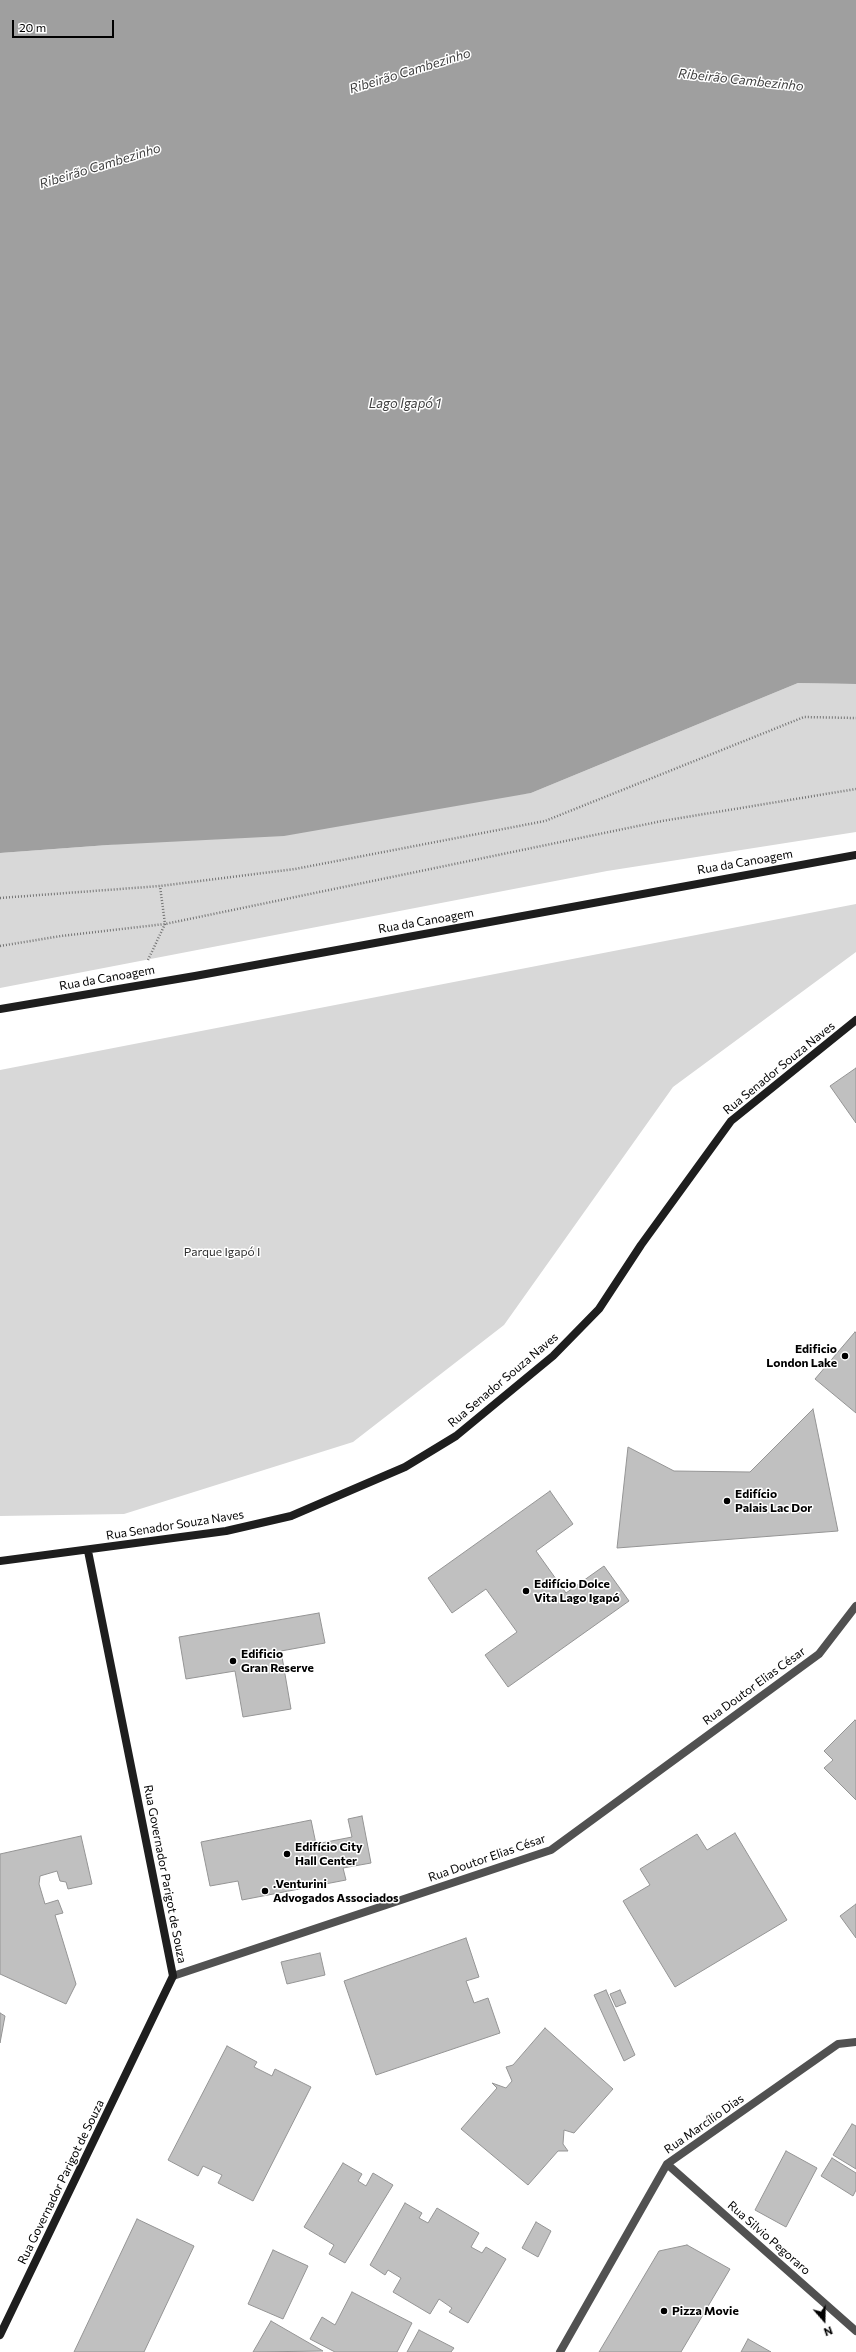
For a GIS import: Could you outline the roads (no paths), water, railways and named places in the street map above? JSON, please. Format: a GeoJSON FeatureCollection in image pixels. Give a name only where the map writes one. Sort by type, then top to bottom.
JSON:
{"type":"FeatureCollection","features":[{"type":"Feature","properties":{"kind":"main road","name":"Rua da Canoagem"},"geometry":{"type":"LineString","coordinates":[[0,1009],[195,976],[856,855]]}},
{"type":"Feature","properties":{"kind":"main road","name":"Rua Senador Souza Naves"},"geometry":{"type":"LineString","coordinates":[[0,1561],[88,1551],[226,1532],[291,1516],[405,1468],[456,1436],[554,1356],[599,1309],[641,1245],[731,1121],[856,1020]]}},
{"type":"Feature","properties":{"kind":"main road","name":"Rua Governador Parigot de Souza"},"geometry":{"type":"LineString","coordinates":[[0,2335],[173,1976],[88,1551]]}},
{"type":"Feature","properties":{"kind":"street","name":"Rua Doutor Elias César"},"geometry":{"type":"LineString","coordinates":[[173,1976],[551,1850],[819,1654],[856,1606]]}},
{"type":"Feature","properties":{"kind":"street","name":"Rua Marcílio Dias"},"geometry":{"type":"LineString","coordinates":[[560,2352],[667,2164],[838,2044],[856,2042]]}},
{"type":"Feature","properties":{"kind":"street","name":"Rua Silvio Pegoraro"},"geometry":{"type":"LineString","coordinates":[[667,2164],[856,2330]]}},
{"type":"Feature","properties":{"kind":"water","name":"Lago Igapó 1"},"geometry":{"type":"Polygon","coordinates":[[[0,0],[856,0],[856,684],[798,683],[531,793],[284,836],[108,845],[0,853],[0,0]]]}},
{"type":"Feature","properties":{"kind":"place","name":"Edificio London Lake"},"geometry":{"type":"Point","coordinates":[845,1356]}},
{"type":"Feature","properties":{"kind":"place","name":"Edifício Palais Lac Dor"},"geometry":{"type":"Point","coordinates":[727,1501]}},
{"type":"Feature","properties":{"kind":"place","name":"Edifício Dolce Vita Lago Igapó"},"geometry":{"type":"Point","coordinates":[526,1591]}},
{"type":"Feature","properties":{"kind":"place","name":"Edificio Gran Reserve"},"geometry":{"type":"Point","coordinates":[233,1661]}},
{"type":"Feature","properties":{"kind":"place","name":"Edifício City Hall Center"},"geometry":{"type":"Point","coordinates":[287,1854]}},
{"type":"Feature","properties":{"kind":"place","name":".Venturini Advogados Associados"},"geometry":{"type":"Point","coordinates":[265,1891]}},
{"type":"Feature","properties":{"kind":"place","name":"Pizza Movie"},"geometry":{"type":"Point","coordinates":[664,2311]}},
{"type":"Feature","properties":{"kind":"water label","name":"Ribeirão Cambezinho"},"geometry":{"type":"Point","coordinates":[410,71]}},
{"type":"Feature","properties":{"kind":"water label","name":"Ribeirão Cambezinho"},"geometry":{"type":"Point","coordinates":[741,80]}},
{"type":"Feature","properties":{"kind":"water label","name":"Ribeirão Cambezinho"},"geometry":{"type":"Point","coordinates":[100,166]}},
{"type":"Feature","properties":{"kind":"park label","name":"Parque Igapó I"},"geometry":{"type":"Point","coordinates":[222,1252]}}]}
